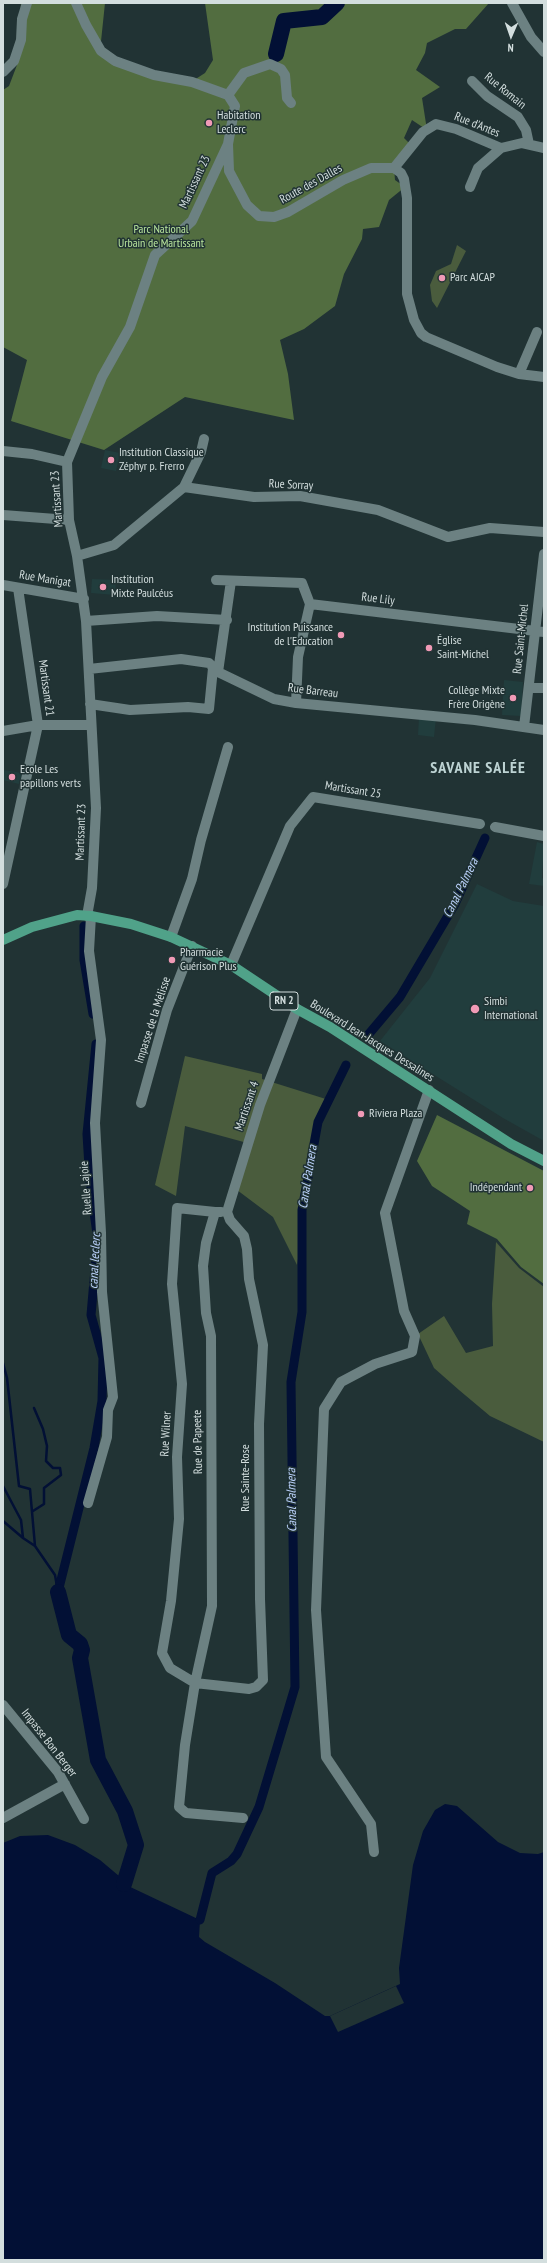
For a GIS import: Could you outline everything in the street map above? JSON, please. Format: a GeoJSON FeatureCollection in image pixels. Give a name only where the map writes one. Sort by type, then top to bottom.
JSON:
{"type":"FeatureCollection","features":[{"type":"Feature","properties":{"kind":"main road","name":"Boulevard Jean-Jacques Dessalines"},"geometry":{"type":"LineString","coordinates":[[3,940],[32,927],[62,918],[89,916],[131,924],[171,937],[231,965],[297,1009],[330,1027],[511,1144],[544,1161]]}},
{"type":"Feature","properties":{"kind":"street"},"geometry":{"type":"LineString","coordinates":[[3,72],[14,61],[21,40],[22,19],[27,3]]}},
{"type":"Feature","properties":{"kind":"street"},"geometry":{"type":"LineString","coordinates":[[76,3],[86,25],[101,51],[115,61],[154,75],[192,82],[228,95],[244,73],[263,65],[270,64],[280,69],[285,74],[287,98],[292,103]]}},
{"type":"Feature","properties":{"kind":"street"},"geometry":{"type":"LineString","coordinates":[[512,3],[531,37],[544,52]]}},
{"type":"Feature","properties":{"kind":"street","name":"Rue Romain"},"geometry":{"type":"LineString","coordinates":[[472,81],[487,96],[518,117],[526,130],[528,144]]}},
{"type":"Feature","properties":{"kind":"street","name":"Route des Dalles"},"geometry":{"type":"LineString","coordinates":[[228,95],[235,106],[228,144],[229,171],[233,183],[247,205],[259,216],[274,217],[288,212],[343,180],[371,168],[394,168]]}},
{"type":"Feature","properties":{"kind":"street","name":"Rue d'Antes"},"geometry":{"type":"LineString","coordinates":[[394,168],[424,132],[436,124],[456,129],[501,148],[515,144],[528,144],[544,148]]}},
{"type":"Feature","properties":{"kind":"street","name":"Martissant 23"},"geometry":{"type":"LineString","coordinates":[[89,916],[96,808],[86,621],[77,556],[69,520],[67,462],[102,377],[130,326],[155,255],[192,221],[228,144]]}},
{"type":"Feature","properties":{"kind":"street"},"geometry":{"type":"LineString","coordinates":[[470,187],[478,168],[501,148]]}},
{"type":"Feature","properties":{"kind":"street"},"geometry":{"type":"LineString","coordinates":[[394,168],[401,173],[404,179],[407,198],[407,294],[414,320],[421,333],[426,337],[466,354],[519,374],[544,377]]}},
{"type":"Feature","properties":{"kind":"street"},"geometry":{"type":"LineString","coordinates":[[519,374],[537,332]]}},
{"type":"Feature","properties":{"kind":"street"},"geometry":{"type":"LineString","coordinates":[[77,556],[114,545],[184,487],[201,452],[204,439]]}},
{"type":"Feature","properties":{"kind":"street"},"geometry":{"type":"LineString","coordinates":[[3,451],[32,454],[67,462]]}},
{"type":"Feature","properties":{"kind":"street","name":"Rue Sorray"},"geometry":{"type":"LineString","coordinates":[[184,487],[254,497],[300,496],[372,509],[448,537],[490,528],[544,532]]}},
{"type":"Feature","properties":{"kind":"street"},"geometry":{"type":"LineString","coordinates":[[3,514],[69,520]]}},
{"type":"Feature","properties":{"kind":"street","name":"Rue Saint-Michel"},"geometry":{"type":"LineString","coordinates":[[524,727],[529,688],[540,631],[544,554]]}},
{"type":"Feature","properties":{"kind":"street"},"geometry":{"type":"LineString","coordinates":[[216,580],[302,582],[310,604],[298,657],[296,703]]}},
{"type":"Feature","properties":{"kind":"street"},"geometry":{"type":"LineString","coordinates":[[90,704],[130,710],[188,707],[209,709],[227,620],[231,581]]}},
{"type":"Feature","properties":{"kind":"street","name":"Rue Manigat"},"geometry":{"type":"LineString","coordinates":[[3,585],[84,599]]}},
{"type":"Feature","properties":{"kind":"street","name":"Martissant 21"},"geometry":{"type":"LineString","coordinates":[[3,884],[38,725],[18,588]]}},
{"type":"Feature","properties":{"kind":"street","name":"Rue Lily"},"geometry":{"type":"LineString","coordinates":[[310,604],[540,631]]}},
{"type":"Feature","properties":{"kind":"street"},"geometry":{"type":"LineString","coordinates":[[86,621],[157,616],[227,620]]}},
{"type":"Feature","properties":{"kind":"street","name":"Rue Barreau"},"geometry":{"type":"LineString","coordinates":[[89,669],[181,660],[209,663],[216,670],[274,699],[296,703],[475,720],[544,730]]}},
{"type":"Feature","properties":{"kind":"street"},"geometry":{"type":"LineString","coordinates":[[529,688],[544,688]]}},
{"type":"Feature","properties":{"kind":"street"},"geometry":{"type":"LineString","coordinates":[[3,731],[38,725],[91,725]]}},
{"type":"Feature","properties":{"kind":"street"},"geometry":{"type":"LineString","coordinates":[[171,937],[192,879],[201,840],[228,747]]}},
{"type":"Feature","properties":{"kind":"street","name":"Martissant 25"},"geometry":{"type":"LineString","coordinates":[[231,965],[290,826],[313,797],[480,824]]}},
{"type":"Feature","properties":{"kind":"street"},"geometry":{"type":"LineString","coordinates":[[495,828],[544,836]]}},
{"type":"Feature","properties":{"kind":"street","name":"Ruelle Lajoie"},"geometry":{"type":"LineString","coordinates":[[88,1503],[108,1437],[108,1410],[113,1397],[102,1292],[101,1233],[94,1122],[102,1040],[88,951],[89,916]]}},
{"type":"Feature","properties":{"kind":"street","name":"Impasse de la Mélisse"},"geometry":{"type":"LineString","coordinates":[[141,1103],[167,1010],[192,946]]}},
{"type":"Feature","properties":{"kind":"street","name":"Martissant 4"},"geometry":{"type":"LineString","coordinates":[[227,1212],[260,1105],[297,1009]]}},
{"type":"Feature","properties":{"kind":"street"},"geometry":{"type":"LineString","coordinates":[[374,1852],[371,1824],[326,1757],[316,1610],[324,1410],[341,1382],[375,1364],[412,1352],[415,1336],[404,1311],[385,1213],[429,1090]]}},
{"type":"Feature","properties":{"kind":"street","name":"Rue Wilner"},"geometry":{"type":"LineString","coordinates":[[195,1683],[170,1668],[162,1653],[172,1601],[178,1534],[177,1457],[182,1384],[172,1284],[177,1208],[215,1212]]}},
{"type":"Feature","properties":{"kind":"street"},"geometry":{"type":"LineString","coordinates":[[215,1212],[227,1212]]}},
{"type":"Feature","properties":{"kind":"street","name":"Rue de Papeete"},"geometry":{"type":"LineString","coordinates":[[215,1212],[206,1243],[203,1266],[206,1313],[211,1336],[212,1606],[195,1683],[185,1745],[179,1807],[186,1813],[243,1818]]}},
{"type":"Feature","properties":{"kind":"street","name":"Rue Sainte-Rose"},"geometry":{"type":"LineString","coordinates":[[195,1683],[249,1689],[256,1687],[263,1680],[260,1598],[259,1424],[263,1345],[249,1280],[247,1249],[244,1236],[230,1220],[227,1212]]}},
{"type":"Feature","properties":{"kind":"street","name":"Impasse Bon Berger"},"geometry":{"type":"LineString","coordinates":[[3,1705],[58,1772],[84,1818]]}},
{"type":"Feature","properties":{"kind":"street"},"geometry":{"type":"LineString","coordinates":[[3,1818],[65,1784]]}},
{"type":"Feature","properties":{"kind":"shaded area","name":"Institution Classique Zéphyr p. Frerro"},"geometry":{"type":"Polygon","coordinates":[[[105,450],[120,453],[116,471],[101,468],[105,450]]]}},
{"type":"Feature","properties":{"kind":"shaded area","name":"Institution Mixte Paulcéus"},"geometry":{"type":"Polygon","coordinates":[[[92,579],[116,580],[115,595],[91,593],[92,579]]]}},
{"type":"Feature","properties":{"kind":"shaded area","name":"Collège Mixte Frère Origène"},"geometry":{"type":"Polygon","coordinates":[[[504,680],[523,682],[521,716],[502,715],[504,680]]]}},
{"type":"Feature","properties":{"kind":"shaded area"},"geometry":{"type":"Polygon","coordinates":[[[419,717],[436,718],[434,737],[418,735],[419,717]]]}},
{"type":"Feature","properties":{"kind":"shaded area","name":"Ecole Les papillons verts"},"geometry":{"type":"Polygon","coordinates":[[[4,770],[22,773],[19,784],[3,780],[4,770]]]}},
{"type":"Feature","properties":{"kind":"shaded area"},"geometry":{"type":"Polygon","coordinates":[[[537,842],[544,844],[542,878],[544,879],[544,886],[529,884],[537,842]]]}},
{"type":"Feature","properties":{"kind":"shaded area","name":"Simbi International"},"geometry":{"type":"Polygon","coordinates":[[[477,884],[513,901],[544,906],[544,1141],[503,1118],[380,1041],[430,978],[477,884]]]}},
{"type":"Feature","properties":{"kind":"green space","name":"Parc National Urbain de Martissant"},"geometry":{"type":"Polygon","coordinates":[[[21,3],[105,3],[100,51],[154,75],[191,82],[205,73],[213,60],[205,3],[489,3],[466,29],[455,29],[427,43],[425,53],[416,70],[440,87],[422,98],[427,130],[412,120],[404,138],[412,146],[394,168],[395,180],[405,187],[389,200],[379,227],[363,229],[362,239],[344,274],[335,306],[304,329],[280,340],[288,374],[294,420],[185,397],[104,450],[11,421],[27,360],[3,347],[3,90],[9,86],[17,65],[21,3]]]}},
{"type":"Feature","properties":{"kind":"green space","name":"Parc AJCAP"},"geometry":{"type":"Polygon","coordinates":[[[457,245],[466,251],[437,308],[432,301],[430,285],[436,271],[451,264],[457,245]]]}},
{"type":"Feature","properties":{"kind":"green space"},"geometry":{"type":"Polygon","coordinates":[[[185,1056],[262,1074],[262,1079],[329,1100],[321,1118],[297,1265],[273,1217],[237,1190],[251,1144],[185,1126],[176,1196],[155,1185],[185,1056]]]}},
{"type":"Feature","properties":{"kind":"green space"},"geometry":{"type":"Polygon","coordinates":[[[437,1115],[544,1171],[544,1284],[521,1267],[497,1239],[467,1224],[470,1211],[432,1186],[417,1161],[437,1115]]]}},
{"type":"Feature","properties":{"kind":"green space"},"geometry":{"type":"Polygon","coordinates":[[[496,1242],[519,1268],[544,1287],[544,1442],[490,1416],[459,1390],[434,1368],[418,1334],[444,1316],[466,1353],[493,1346],[492,1304],[496,1242]]]}},
{"type":"Feature","properties":{"kind":"water"},"geometry":{"type":"Polygon","coordinates":[[[445,1804],[457,1806],[498,1842],[520,1853],[538,1854],[544,1852],[544,2260],[3,2260],[3,1843],[20,1836],[48,1835],[75,1845],[100,1860],[119,1876],[124,1884],[200,1920],[199,1937],[205,1942],[275,1983],[325,2016],[330,2016],[400,1984],[399,1968],[413,1865],[423,1831],[435,1810],[445,1804]]]}},
{"type":"Feature","properties":{"kind":"pier"},"geometry":{"type":"Polygon","coordinates":[[[396,1986],[404,2003],[338,2032],[330,2016],[396,1986]]]}},
{"type":"Feature","properties":{"kind":"waterway"},"geometry":{"type":"LineString","coordinates":[[276,54],[284,21],[322,17],[337,3]]}},
{"type":"Feature","properties":{"kind":"waterway","name":"Canal Palmera"},"geometry":{"type":"LineString","coordinates":[[368,1035],[400,997],[455,904],[485,838]]}},
{"type":"Feature","properties":{"kind":"waterway","name":"canal leclerc"},"geometry":{"type":"LineString","coordinates":[[84,926],[84,960],[93,1014]]}},
{"type":"Feature","properties":{"kind":"waterway","name":"canal leclerc"},"geometry":{"type":"LineString","coordinates":[[96,1044],[87,1134],[90,1183],[97,1234]]}},
{"type":"Feature","properties":{"kind":"waterway","name":"Canal Palmera"},"geometry":{"type":"LineString","coordinates":[[200,1920],[212,1873],[231,1861],[237,1854],[259,1807],[295,1687],[291,1382],[302,1312],[302,1210],[318,1122],[346,1065]]}},
{"type":"Feature","properties":{"kind":"waterway","name":"canal leclerc"},"geometry":{"type":"LineString","coordinates":[[58,1592],[94,1448],[102,1401],[103,1358],[91,1315],[97,1247]]}},
{"type":"Feature","properties":{"kind":"waterway"},"geometry":{"type":"LineString","coordinates":[[3,1363],[7,1378],[19,1486],[30,1489],[35,1546]]}},
{"type":"Feature","properties":{"kind":"waterway"},"geometry":{"type":"LineString","coordinates":[[33,1511],[44,1504],[44,1488],[61,1475],[60,1468],[53,1468],[46,1461],[47,1446],[43,1429],[34,1408]]}},
{"type":"Feature","properties":{"kind":"waterway"},"geometry":{"type":"LineString","coordinates":[[3,1486],[21,1520],[23,1538],[35,1546],[55,1575],[58,1592]]}},
{"type":"Feature","properties":{"kind":"waterway"},"geometry":{"type":"LineString","coordinates":[[3,1521],[23,1538]]}},
{"type":"Feature","properties":{"kind":"waterway"},"geometry":{"type":"LineString","coordinates":[[58,1592],[69,1635],[80,1644],[82,1650],[80,1658],[98,1760],[125,1811],[136,1845],[124,1884]]}},
{"type":"Feature","properties":{"kind":"place","name":"Habitation Leclerc"},"geometry":{"type":"Point","coordinates":[209,123]}},
{"type":"Feature","properties":{"kind":"place","name":"Parc AJCAP"},"geometry":{"type":"Point","coordinates":[442,278]}},
{"type":"Feature","properties":{"kind":"place","name":"Institution Classique Zéphyr p. Frerro"},"geometry":{"type":"Point","coordinates":[111,460]}},
{"type":"Feature","properties":{"kind":"place","name":"Institution Mixte Paulcéus"},"geometry":{"type":"Point","coordinates":[103,587]}},
{"type":"Feature","properties":{"kind":"place","name":"Institution Puissance de l'Education"},"geometry":{"type":"Point","coordinates":[341,635]}},
{"type":"Feature","properties":{"kind":"place","name":"Église Saint-Michel"},"geometry":{"type":"Point","coordinates":[429,648]}},
{"type":"Feature","properties":{"kind":"place","name":"Collège Mixte Frère Origène"},"geometry":{"type":"Point","coordinates":[513,698]}},
{"type":"Feature","properties":{"kind":"place","name":"Ecole Les papillons verts"},"geometry":{"type":"Point","coordinates":[12,777]}},
{"type":"Feature","properties":{"kind":"place","name":"Pharmacie Guérison Plus"},"geometry":{"type":"Point","coordinates":[172,960]}},
{"type":"Feature","properties":{"kind":"place","name":"Simbi International"},"geometry":{"type":"Point","coordinates":[475,1009]}},
{"type":"Feature","properties":{"kind":"place","name":"Riviera Plaza"},"geometry":{"type":"Point","coordinates":[361,1114]}},
{"type":"Feature","properties":{"kind":"place","name":"Indépendant"},"geometry":{"type":"Point","coordinates":[530,1188]}},
{"type":"Feature","properties":{"kind":"district","name":"SAVANE SALÉE"},"geometry":{"type":"Point","coordinates":[478,768]}}]}
